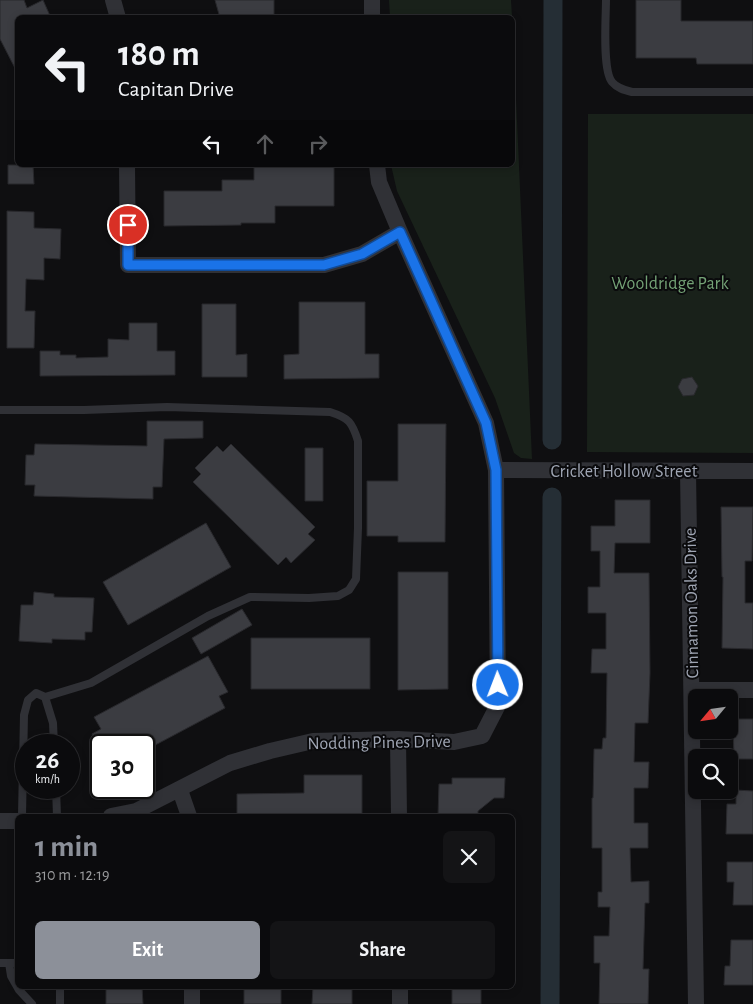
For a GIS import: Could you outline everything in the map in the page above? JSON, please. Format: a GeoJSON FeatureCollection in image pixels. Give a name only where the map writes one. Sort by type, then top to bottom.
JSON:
{"type":"FeatureCollection","features":[{"type":"Feature","properties":{"kind":"street"},"geometry":{"type":"LineString","coordinates":[[113,0],[117,15]]}},
{"type":"Feature","properties":{"kind":"street"},"geometry":{"type":"LineString","coordinates":[[372,0],[372,15]]}},
{"type":"Feature","properties":{"kind":"street"},"geometry":{"type":"LineString","coordinates":[[126,167],[128,265],[324,265],[362,254],[400,232]]}},
{"type":"Feature","properties":{"kind":"street"},"geometry":{"type":"LineString","coordinates":[[376,167],[379,182],[400,232],[486,423],[496,470]]}},
{"type":"Feature","properties":{"kind":"street","name":"Cricket Hollow Street"},"geometry":{"type":"LineString","coordinates":[[496,470],[753,471]]}},
{"type":"Feature","properties":{"kind":"street","name":"Nodding Pines Drive"},"geometry":{"type":"LineString","coordinates":[[121,814],[136,811],[230,763],[313,741],[398,739],[454,742],[482,736],[498,705],[496,470]]}},
{"type":"Feature","properties":{"kind":"street","name":"Cinnamon Oaks Drive"},"geometry":{"type":"LineString","coordinates":[[688,471],[692,689]]}},
{"type":"Feature","properties":{"kind":"street"},"geometry":{"type":"LineString","coordinates":[[738,690],[753,690]]}},
{"type":"Feature","properties":{"kind":"street"},"geometry":{"type":"LineString","coordinates":[[398,739],[399,814]]}},
{"type":"Feature","properties":{"kind":"street","name":"Cinnamon Oaks Drive"},"geometry":{"type":"LineString","coordinates":[[693,739],[696,1004]]}},
{"type":"Feature","properties":{"kind":"street"},"geometry":{"type":"LineString","coordinates":[[180,790],[188,814]]}},
{"type":"Feature","properties":{"kind":"street"},"geometry":{"type":"LineString","coordinates":[[0,821],[15,821]]}},
{"type":"Feature","properties":{"kind":"street"},"geometry":{"type":"LineString","coordinates":[[192,989],[192,1004]]}},
{"type":"Feature","properties":{"kind":"street"},"geometry":{"type":"LineString","coordinates":[[400,989],[400,1004]]}},
{"type":"Feature","properties":{"kind":"lane"},"geometry":{"type":"LineString","coordinates":[[606,0],[606,66],[610,80],[620,89],[632,92],[753,92]]}},
{"type":"Feature","properties":{"kind":"lane"},"geometry":{"type":"LineString","coordinates":[[0,410],[168,407],[330,412],[344,416],[354,428],[358,441],[356,579],[349,590],[338,596],[250,597],[208,616],[91,683],[45,697],[36,693],[28,700],[24,715],[22,814]]}},
{"type":"Feature","properties":{"kind":"lane"},"geometry":{"type":"LineString","coordinates":[[45,697],[53,723],[54,734]]}},
{"type":"Feature","properties":{"kind":"lane"},"geometry":{"type":"LineString","coordinates":[[56,799],[57,814]]}},
{"type":"Feature","properties":{"kind":"lane"},"geometry":{"type":"LineString","coordinates":[[0,963],[13,963],[11,976],[15,983]]}},
{"type":"Feature","properties":{"kind":"lane"},"geometry":{"type":"LineString","coordinates":[[18,989],[32,1004]]}},
{"type":"Feature","properties":{"kind":"lane"},"geometry":{"type":"LineString","coordinates":[[60,989],[60,1004]]}},
{"type":"Feature","properties":{"kind":"green space"},"geometry":{"type":"Polygon","coordinates":[[[389,0],[511,0],[512,15],[390,15],[389,0]]]}},
{"type":"Feature","properties":{"kind":"green space"},"geometry":{"type":"Polygon","coordinates":[[[515,76],[532,459],[521,458],[514,453],[495,398],[397,191],[391,167],[515,167],[515,76]]]}},
{"type":"Feature","properties":{"kind":"green space","name":"Wooldridge Park"},"geometry":{"type":"Polygon","coordinates":[[[588,114],[753,114],[753,453],[587,452],[588,114]]]}},
{"type":"Feature","properties":{"kind":"building"},"geometry":{"type":"Polygon","coordinates":[[[0,0],[24,0],[27,8],[43,0],[50,15],[15,15],[15,68],[0,39],[0,0]]]}},
{"type":"Feature","properties":{"kind":"building"},"geometry":{"type":"Polygon","coordinates":[[[215,0],[274,0],[274,15],[219,15],[215,0]]]}},
{"type":"Feature","properties":{"kind":"building"},"geometry":{"type":"Polygon","coordinates":[[[636,0],[681,0],[681,21],[753,21],[753,64],[697,64],[696,58],[636,58],[636,0]]]}},
{"type":"Feature","properties":{"kind":"building"},"geometry":{"type":"Polygon","coordinates":[[[8,165],[33,167],[34,184],[8,184],[8,165]]]}},
{"type":"Feature","properties":{"kind":"building"},"geometry":{"type":"Polygon","coordinates":[[[254,167],[334,167],[334,206],[275,206],[275,223],[164,226],[164,191],[222,191],[222,180],[254,180],[254,167]]]}},
{"type":"Feature","properties":{"kind":"building"},"geometry":{"type":"Polygon","coordinates":[[[7,211],[34,212],[34,228],[61,229],[60,259],[44,258],[44,280],[26,279],[25,311],[35,311],[34,348],[7,348],[7,211]]]}},
{"type":"Feature","properties":{"kind":"building"},"geometry":{"type":"Polygon","coordinates":[[[299,302],[365,302],[365,354],[379,354],[379,378],[284,379],[284,355],[299,354],[299,302]]]}},
{"type":"Feature","properties":{"kind":"building"},"geometry":{"type":"Polygon","coordinates":[[[202,304],[236,304],[236,355],[247,354],[247,377],[202,377],[202,304]]]}},
{"type":"Feature","properties":{"kind":"building"},"geometry":{"type":"Polygon","coordinates":[[[129,323],[157,323],[157,351],[175,351],[175,375],[40,376],[40,351],[60,351],[60,355],[76,355],[76,358],[108,357],[108,339],[129,340],[129,323]]]}},
{"type":"Feature","properties":{"kind":"building"},"geometry":{"type":"Polygon","coordinates":[[[692,377],[698,386],[694,395],[683,396],[678,387],[682,379],[692,377]]]}},
{"type":"Feature","properties":{"kind":"building"},"geometry":{"type":"Polygon","coordinates":[[[147,421],[203,421],[203,438],[164,439],[162,487],[153,487],[153,499],[34,496],[35,485],[25,485],[26,455],[34,455],[35,444],[147,446],[147,421]]]}},
{"type":"Feature","properties":{"kind":"building"},"geometry":{"type":"Polygon","coordinates":[[[398,424],[446,424],[445,542],[398,542],[398,536],[367,536],[367,481],[398,481],[398,424]]]}},
{"type":"Feature","properties":{"kind":"building"},"geometry":{"type":"Polygon","coordinates":[[[231,444],[315,527],[308,534],[315,540],[291,563],[286,557],[278,565],[193,482],[201,474],[195,468],[217,446],[223,452],[231,444]]]}},
{"type":"Feature","properties":{"kind":"building"},"geometry":{"type":"Polygon","coordinates":[[[305,448],[323,448],[323,501],[305,501],[305,448]]]}},
{"type":"Feature","properties":{"kind":"building"},"geometry":{"type":"Polygon","coordinates":[[[615,500],[650,500],[650,543],[615,543],[614,573],[649,573],[650,673],[648,723],[635,723],[634,762],[649,762],[648,788],[634,788],[634,823],[648,823],[648,848],[630,848],[631,882],[649,881],[649,903],[645,903],[643,969],[649,969],[648,1004],[599,1004],[600,963],[594,963],[594,936],[609,936],[610,907],[598,907],[598,892],[602,892],[602,848],[592,848],[594,749],[602,749],[603,738],[606,738],[607,673],[591,673],[592,649],[606,649],[606,613],[588,613],[588,587],[600,587],[600,551],[591,551],[591,526],[615,526],[615,500]]]}},
{"type":"Feature","properties":{"kind":"building"},"geometry":{"type":"Polygon","coordinates":[[[721,507],[753,507],[752,561],[745,561],[745,603],[753,603],[753,649],[722,648],[723,577],[721,507]]]}},
{"type":"Feature","properties":{"kind":"building"},"geometry":{"type":"Polygon","coordinates":[[[206,523],[231,567],[128,625],[103,582],[206,523]]]}},
{"type":"Feature","properties":{"kind":"building"},"geometry":{"type":"Polygon","coordinates":[[[398,572],[448,572],[448,689],[398,690],[398,572]]]}},
{"type":"Feature","properties":{"kind":"building"},"geometry":{"type":"Polygon","coordinates":[[[34,592],[54,594],[54,597],[94,598],[92,632],[85,632],[85,640],[52,639],[52,643],[19,641],[21,605],[33,605],[34,592]]]}},
{"type":"Feature","properties":{"kind":"building"},"geometry":{"type":"Polygon","coordinates":[[[242,609],[252,625],[201,654],[192,638],[242,609]]]}},
{"type":"Feature","properties":{"kind":"building"},"geometry":{"type":"Polygon","coordinates":[[[251,638],[370,638],[370,689],[251,689],[251,638]]]}},
{"type":"Feature","properties":{"kind":"building"},"geometry":{"type":"Polygon","coordinates":[[[208,656],[228,692],[219,696],[225,708],[155,745],[155,734],[92,734],[101,729],[94,717],[208,656]]]}},
{"type":"Feature","properties":{"kind":"building"},"geometry":{"type":"Polygon","coordinates":[[[738,719],[753,719],[753,759],[738,759],[738,749],[734,749],[734,739],[738,739],[738,719]]]}},
{"type":"Feature","properties":{"kind":"building"},"geometry":{"type":"Polygon","coordinates":[[[304,775],[362,775],[362,814],[237,814],[237,794],[304,793],[304,775]]]}},
{"type":"Feature","properties":{"kind":"building"},"geometry":{"type":"Polygon","coordinates":[[[452,778],[505,778],[504,798],[494,798],[478,811],[478,814],[438,814],[439,784],[452,784],[452,778]]]}},
{"type":"Feature","properties":{"kind":"building"},"geometry":{"type":"Polygon","coordinates":[[[738,790],[753,791],[753,834],[726,834],[727,804],[736,804],[738,790]]]}},
{"type":"Feature","properties":{"kind":"building"},"geometry":{"type":"Polygon","coordinates":[[[727,862],[753,862],[753,905],[733,905],[734,882],[727,882],[727,862]]]}},
{"type":"Feature","properties":{"kind":"building"},"geometry":{"type":"Polygon","coordinates":[[[731,940],[753,940],[753,985],[724,985],[725,966],[730,966],[731,940]]]}},
{"type":"Feature","properties":{"kind":"building"},"geometry":{"type":"Polygon","coordinates":[[[106,989],[142,989],[143,1004],[106,1004],[106,989]]]}},
{"type":"Feature","properties":{"kind":"building"},"geometry":{"type":"Polygon","coordinates":[[[244,989],[281,989],[281,1004],[244,1004],[244,989]]]}},
{"type":"Feature","properties":{"kind":"building"},"geometry":{"type":"Polygon","coordinates":[[[313,989],[352,989],[352,1004],[312,1004],[313,989]]]}},
{"type":"Feature","properties":{"kind":"building"},"geometry":{"type":"Polygon","coordinates":[[[452,989],[481,989],[481,1004],[452,1004],[452,989]]]}},
{"type":"Feature","properties":{"kind":"waterway"},"geometry":{"type":"LineString","coordinates":[[552,440],[553,0]]}},
{"type":"Feature","properties":{"kind":"waterway"},"geometry":{"type":"LineString","coordinates":[[550,1004],[552,497]]}},
{"type":"Feature","properties":{"kind":"route"},"geometry":{"type":"LineString","coordinates":[[128,225],[128,265],[324,265],[362,254],[400,232],[486,423],[496,470],[498,685]]}}]}
